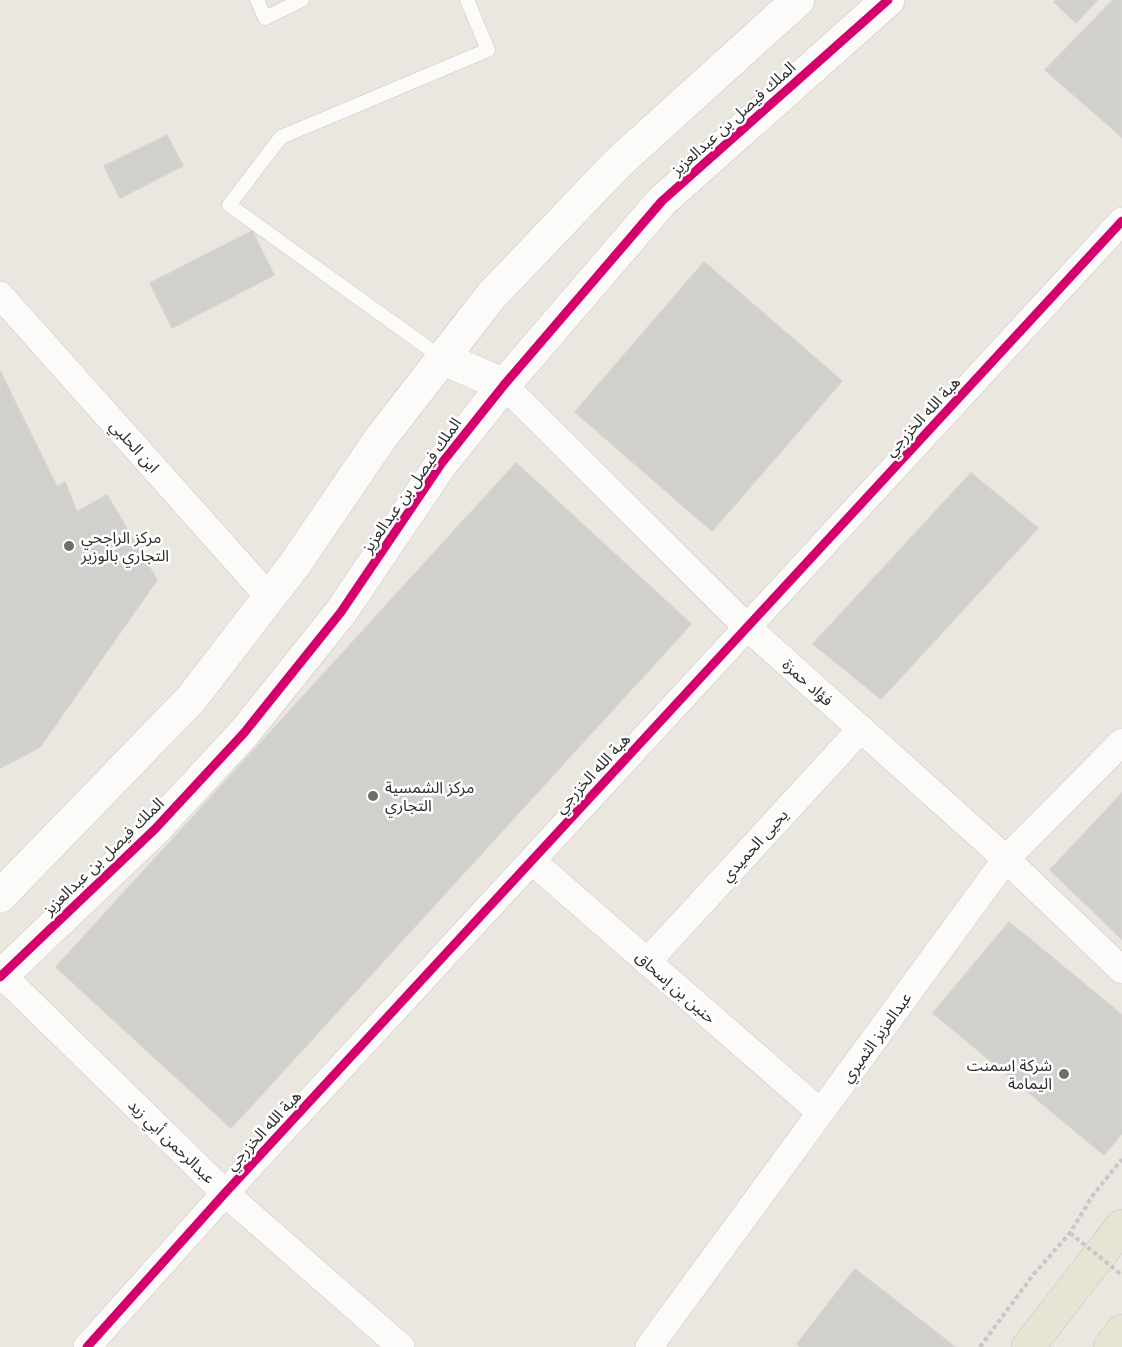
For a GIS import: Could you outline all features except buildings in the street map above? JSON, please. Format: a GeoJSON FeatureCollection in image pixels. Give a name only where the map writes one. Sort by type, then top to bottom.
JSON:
{"type":"FeatureCollection","features":[{"type":"Feature","properties":{"kind":"main road"},"geometry":{"type":"LineString","coordinates":[[1028,1347],[1122,1226]]}},
{"type":"Feature","properties":{"kind":"main road"},"geometry":{"type":"LineString","coordinates":[[1110,1347],[1122,1332]]}},
{"type":"Feature","properties":{"kind":"street"},"geometry":{"type":"LineString","coordinates":[[0,896],[191,699],[269,597],[380,439],[491,296],[618,163],[798,0]]}},
{"type":"Feature","properties":{"kind":"street","name":"الملك فيصل بن عبدالعزيز"},"geometry":{"type":"LineString","coordinates":[[1,976],[155,828],[244,734],[341,612],[441,464],[504,385],[663,201],[888,0]]}},
{"type":"Feature","properties":{"kind":"street","name":"هبة الله الخزرجي"},"geometry":{"type":"LineString","coordinates":[[87,1347],[225,1193],[1122,221]]}},
{"type":"Feature","properties":{"kind":"street","name":"ابن الحلبي"},"geometry":{"type":"LineString","coordinates":[[0,295],[269,597]]}},
{"type":"Feature","properties":{"kind":"street"},"geometry":{"type":"LineString","coordinates":[[442,358],[504,385]]}},
{"type":"Feature","properties":{"kind":"street","name":"فؤاد حمزة"},"geometry":{"type":"LineString","coordinates":[[504,385],[747,627],[1006,859],[1122,970]]}},
{"type":"Feature","properties":{"kind":"street","name":"يحيى الحميدي"},"geometry":{"type":"LineString","coordinates":[[647,962],[861,729]]}},
{"type":"Feature","properties":{"kind":"street","name":"عبدالعزيز الثميري"},"geometry":{"type":"LineString","coordinates":[[649,1347],[1006,859],[1122,742]]}},
{"type":"Feature","properties":{"kind":"street","name":"حنين بن إسحاق"},"geometry":{"type":"LineString","coordinates":[[532,861],[820,1112]]}},
{"type":"Feature","properties":{"kind":"street","name":"عبدالرحمن أبي زيد"},"geometry":{"type":"LineString","coordinates":[[1,976],[225,1193],[401,1347]]}},
{"type":"Feature","properties":{"kind":"lane"},"geometry":{"type":"LineString","coordinates":[[256,0],[265,18],[302,0]]}},
{"type":"Feature","properties":{"kind":"lane"},"geometry":{"type":"LineString","coordinates":[[442,358],[229,205],[281,138],[488,50],[467,0]]}},
{"type":"Feature","properties":{"kind":"path"},"geometry":{"type":"LineString","coordinates":[[980,1347],[1033,1275],[1070,1233],[1093,1196],[1122,1159]]}},
{"type":"Feature","properties":{"kind":"path"},"geometry":{"type":"LineString","coordinates":[[1070,1233],[1122,1275]]}},
{"type":"Feature","properties":{"kind":"cycle path"},"geometry":{"type":"LineString","coordinates":[[0,977],[155,829],[244,733],[341,612],[441,464],[504,385],[662,201],[888,0]]}},
{"type":"Feature","properties":{"kind":"cycle path"},"geometry":{"type":"LineString","coordinates":[[87,1347],[225,1193],[1122,221]]}},
{"type":"Feature","properties":{"kind":"place","name":"مركز الراجحي التجاري بالوزير"},"geometry":{"type":"Point","coordinates":[69,546]}},
{"type":"Feature","properties":{"kind":"place","name":"مركز الشمسية التجاري"},"geometry":{"type":"Point","coordinates":[373,796]}},
{"type":"Feature","properties":{"kind":"place","name":"شركة اسمنت اليمامة"},"geometry":{"type":"Point","coordinates":[1064,1074]}}]}
